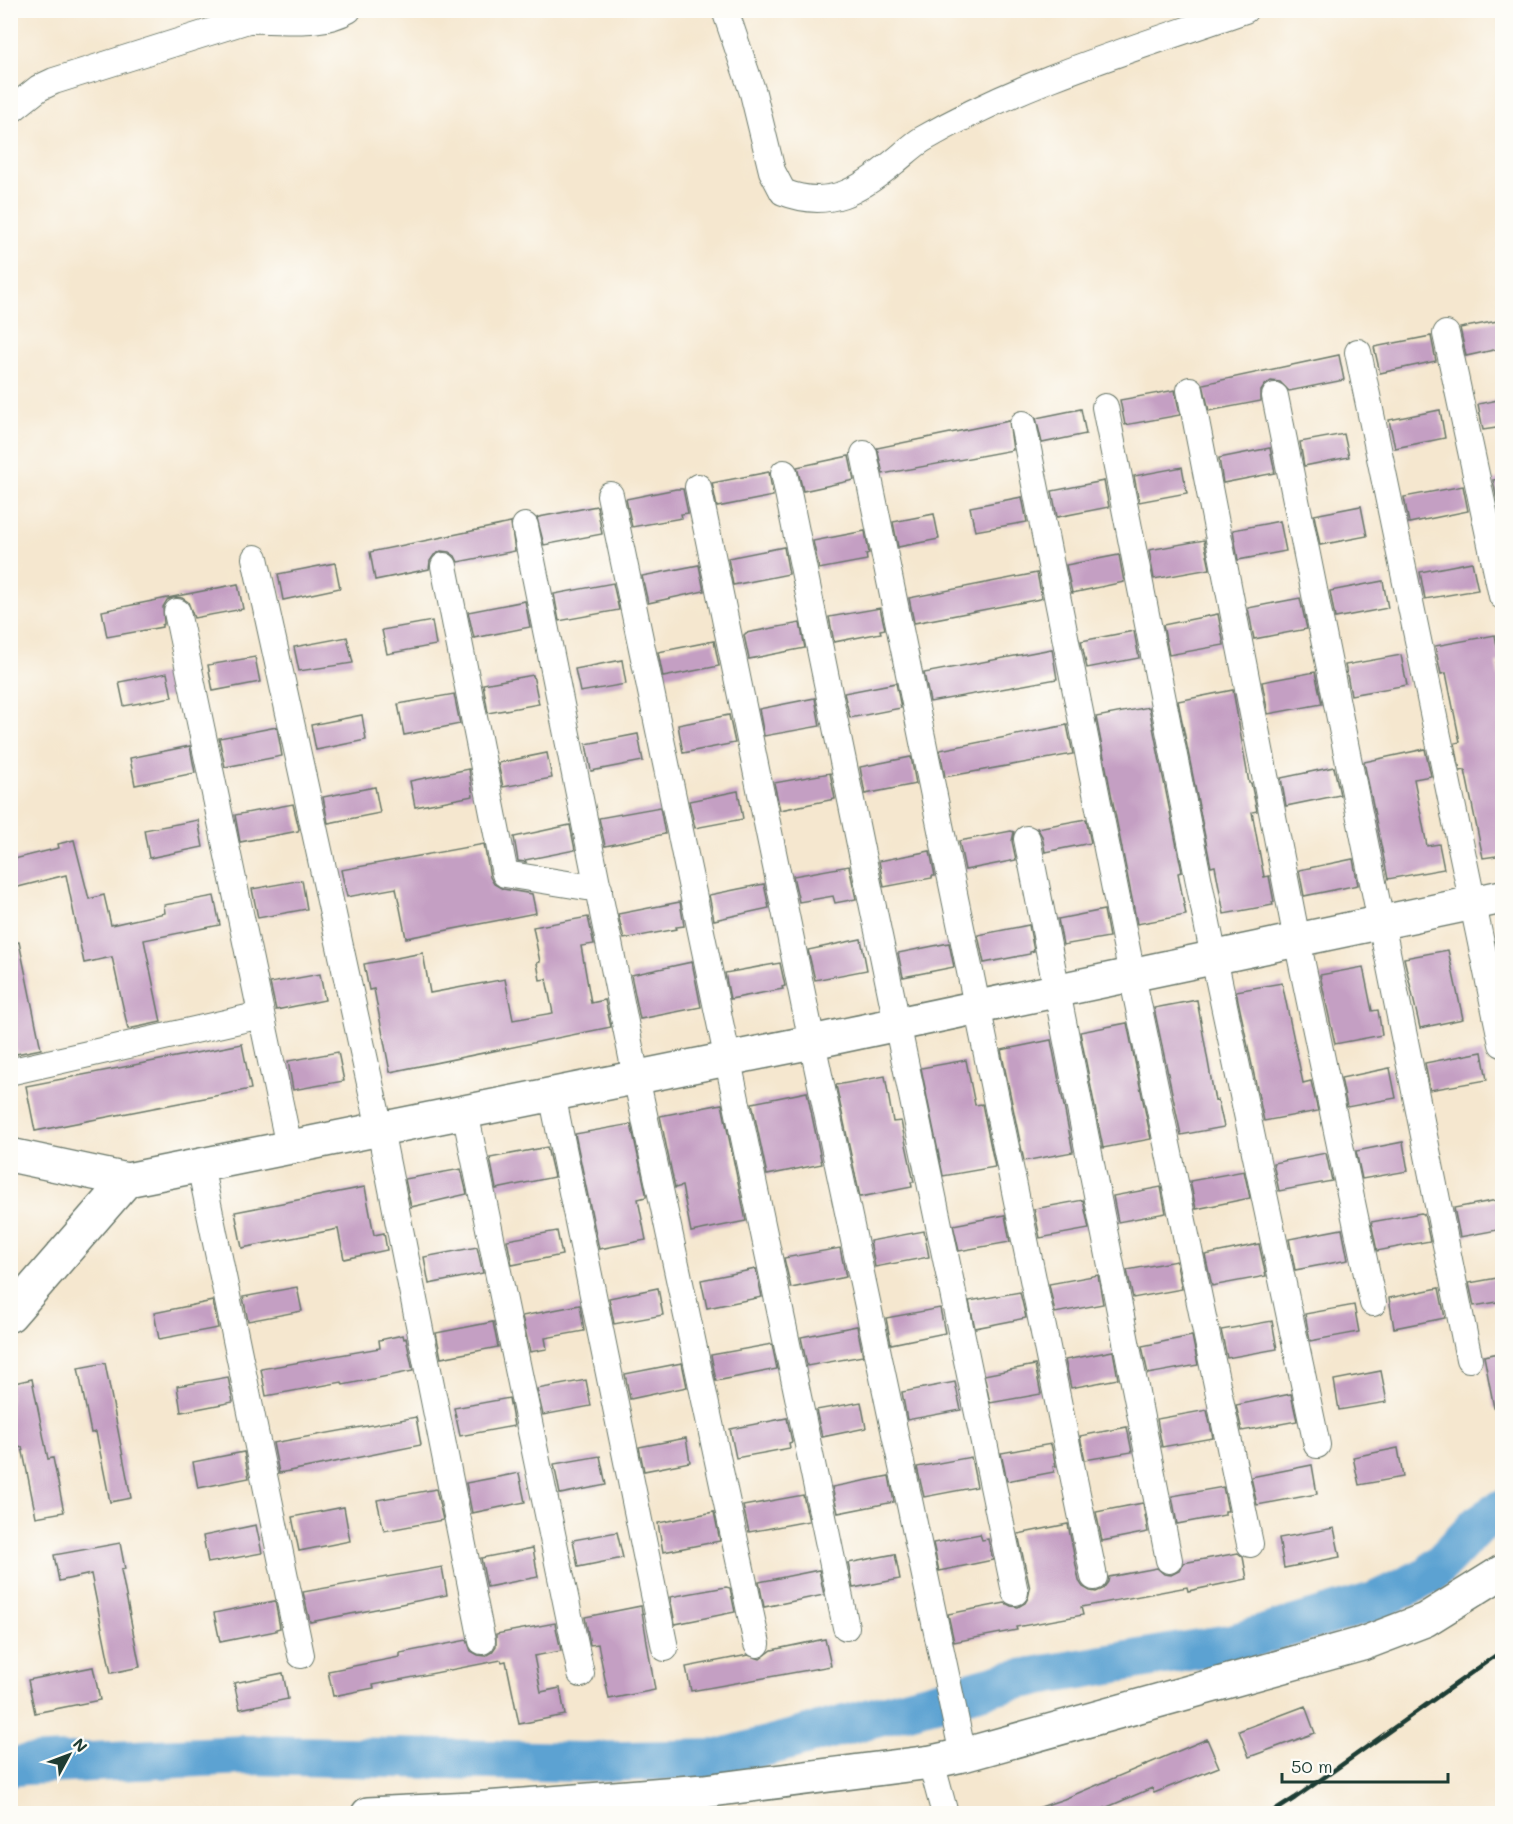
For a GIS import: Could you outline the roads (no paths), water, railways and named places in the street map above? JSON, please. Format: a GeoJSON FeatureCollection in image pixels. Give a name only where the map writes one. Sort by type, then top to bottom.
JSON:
{"type":"FeatureCollection","features":[{"type":"Feature","properties":{"kind":"street"},"geometry":{"type":"LineString","coordinates":[[10,111],[39,88],[54,81],[248,20],[312,19],[340,15],[348,10]]}},
{"type":"Feature","properties":{"kind":"street"},"geometry":{"type":"LineString","coordinates":[[725,10],[753,93],[772,171],[783,192],[801,199],[824,200],[850,193],[876,177],[920,141],[1040,82],[1245,10]]}},
{"type":"Feature","properties":{"kind":"street"},"geometry":{"type":"LineString","coordinates":[[1446,334],[1503,596]]}},
{"type":"Feature","properties":{"kind":"street"},"geometry":{"type":"LineString","coordinates":[[1358,352],[1488,901],[1503,1044]]}},
{"type":"Feature","properties":{"kind":"street"},"geometry":{"type":"LineString","coordinates":[[1190,390],[1298,940],[1373,1303]]}},
{"type":"Feature","properties":{"kind":"street"},"geometry":{"type":"LineString","coordinates":[[1275,396],[1469,1359]]}},
{"type":"Feature","properties":{"kind":"street"},"geometry":{"type":"LineString","coordinates":[[1105,407],[1214,958],[1317,1445]]}},
{"type":"Feature","properties":{"kind":"street"},"geometry":{"type":"LineString","coordinates":[[1023,424],[1132,975],[1250,1544]]}},
{"type":"Feature","properties":{"kind":"street"},"geometry":{"type":"LineString","coordinates":[[864,454],[1094,1576]]}},
{"type":"Feature","properties":{"kind":"street"},"geometry":{"type":"LineString","coordinates":[[784,473],[898,1024],[952,1300],[1015,1592]]}},
{"type":"Feature","properties":{"kind":"street"},"geometry":{"type":"LineString","coordinates":[[698,486],[812,1041],[963,1755]]}},
{"type":"Feature","properties":{"kind":"street"},"geometry":{"type":"LineString","coordinates":[[610,495],[846,1627]]}},
{"type":"Feature","properties":{"kind":"street"},"geometry":{"type":"LineString","coordinates":[[525,526],[636,1077],[757,1644]]}},
{"type":"Feature","properties":{"kind":"street"},"geometry":{"type":"LineString","coordinates":[[255,558],[380,1129],[482,1641]]}},
{"type":"Feature","properties":{"kind":"street"},"geometry":{"type":"LineString","coordinates":[[444,566],[505,874],[599,889]]}},
{"type":"Feature","properties":{"kind":"street"},"geometry":{"type":"LineString","coordinates":[[177,612],[289,1147]]}},
{"type":"Feature","properties":{"kind":"street"},"geometry":{"type":"LineString","coordinates":[[1027,839],[1169,1560]]}},
{"type":"Feature","properties":{"kind":"street"},"geometry":{"type":"LineString","coordinates":[[10,1155],[127,1180],[898,1024],[1488,901]]}},
{"type":"Feature","properties":{"kind":"street"},"geometry":{"type":"LineString","coordinates":[[13,1071],[261,1015]]}},
{"type":"Feature","properties":{"kind":"street"},"geometry":{"type":"LineString","coordinates":[[552,1094],[665,1648]]}},
{"type":"Feature","properties":{"kind":"street"},"geometry":{"type":"LineString","coordinates":[[465,1112],[581,1674]]}},
{"type":"Feature","properties":{"kind":"street"},"geometry":{"type":"LineString","coordinates":[[200,1165],[301,1655]]}},
{"type":"Feature","properties":{"kind":"street"},"geometry":{"type":"LineString","coordinates":[[10,1315],[127,1180]]}},
{"type":"Feature","properties":{"kind":"street"},"geometry":{"type":"LineString","coordinates":[[368,1814],[472,1809],[704,1791],[931,1762],[1362,1644],[1425,1620],[1503,1572]]}},
{"type":"Feature","properties":{"kind":"street"},"geometry":{"type":"LineString","coordinates":[[931,1762],[945,1814]]}},
{"type":"Feature","properties":{"kind":"waterway"},"geometry":{"type":"LineString","coordinates":[[10,1767],[246,1755],[583,1762],[719,1759],[1009,1681],[1235,1643],[1374,1602],[1430,1575],[1478,1525],[1502,1509]]}},
{"type":"Feature","properties":{"kind":"railway"},"geometry":{"type":"LineString","coordinates":[[1270,1814],[1502,1651]]}}]}
